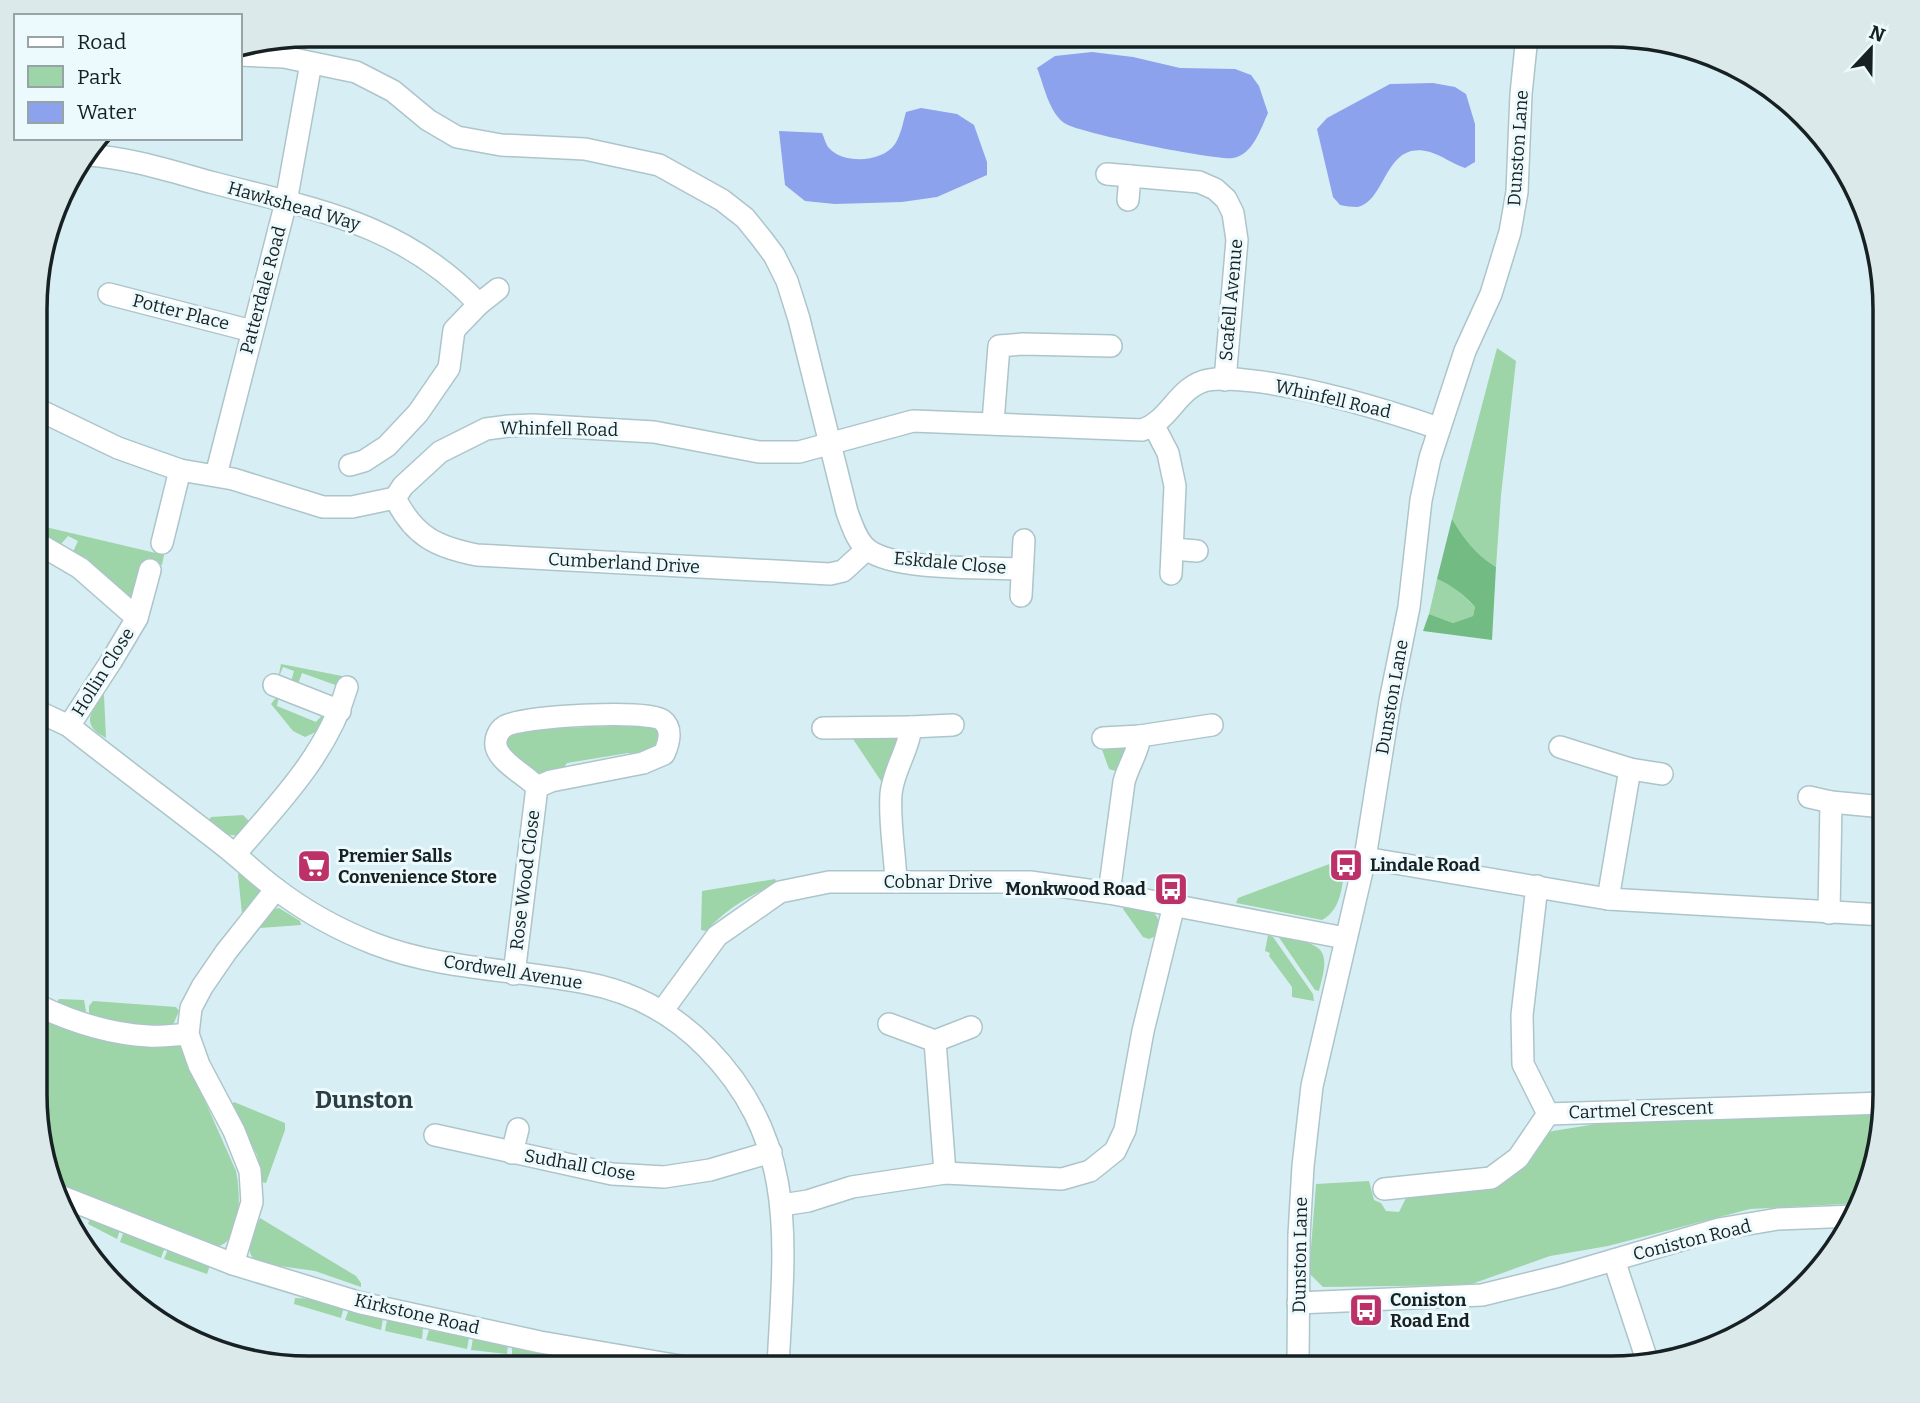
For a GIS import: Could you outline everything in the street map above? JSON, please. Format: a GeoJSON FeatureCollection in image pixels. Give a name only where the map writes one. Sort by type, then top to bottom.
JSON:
{"type":"FeatureCollection","features":[{"type":"Feature","properties":{"kind":"street","name":"Dunston Lane"},"geometry":{"type":"LineString","coordinates":[[1298,1356],[1303,1166],[1312,1086],[1365,858],[1390,701],[1409,607],[1421,500],[1438,428],[1465,351],[1491,294],[1510,232],[1517,192],[1526,47]]}},
{"type":"Feature","properties":{"kind":"street"},"geometry":{"type":"LineString","coordinates":[[244,55],[284,57],[356,72],[393,91],[428,120],[457,137],[501,145],[585,149],[659,164],[722,200],[745,218],[774,255],[787,281],[847,512],[867,550]]}},
{"type":"Feature","properties":{"kind":"street","name":"Patterdale Road"},"geometry":{"type":"LineString","coordinates":[[216,475],[286,201],[312,63]]}},
{"type":"Feature","properties":{"kind":"street","name":"Hawkshead Way"},"geometry":{"type":"LineString","coordinates":[[96,157],[156,168],[333,213],[387,235],[455,279],[479,303]]}},
{"type":"Feature","properties":{"kind":"street","name":"Scafell Avenue"},"geometry":{"type":"LineString","coordinates":[[1107,174],[1199,182],[1226,199],[1233,213],[1237,240],[1225,380]]}},
{"type":"Feature","properties":{"kind":"street"},"geometry":{"type":"LineString","coordinates":[[1128,200],[1130,176]]}},
{"type":"Feature","properties":{"kind":"street"},"geometry":{"type":"LineString","coordinates":[[349,465],[363,461],[387,446],[418,413],[449,368],[453,330],[479,303],[498,289]]}},
{"type":"Feature","properties":{"kind":"street","name":"Potter Place"},"geometry":{"type":"LineString","coordinates":[[109,294],[252,331]]}},
{"type":"Feature","properties":{"kind":"street"},"geometry":{"type":"LineString","coordinates":[[993,422],[999,346],[1111,345]]}},
{"type":"Feature","properties":{"kind":"street","name":"Whinfell Road"},"geometry":{"type":"LineString","coordinates":[[395,498],[409,480],[440,453],[486,429],[533,425],[654,432],[760,452],[799,452],[913,421],[993,422],[1132,430],[1154,426],[1181,395],[1194,385],[1209,380],[1225,380],[1303,388],[1377,407],[1438,428]]}},
{"type":"Feature","properties":{"kind":"street"},"geometry":{"type":"LineString","coordinates":[[47,414],[118,448],[180,470],[216,475],[323,507],[352,507],[395,498]]}},
{"type":"Feature","properties":{"kind":"street"},"geometry":{"type":"LineString","coordinates":[[1154,426],[1168,453],[1175,486],[1171,574]]}},
{"type":"Feature","properties":{"kind":"street"},"geometry":{"type":"LineString","coordinates":[[162,543],[180,470]]}},
{"type":"Feature","properties":{"kind":"street","name":"Cumberland Drive"},"geometry":{"type":"LineString","coordinates":[[395,498],[406,519],[434,542],[454,551],[477,555],[830,574],[843,571],[867,550]]}},
{"type":"Feature","properties":{"kind":"street","name":"Eskdale Close"},"geometry":{"type":"LineString","coordinates":[[1021,596],[1024,540]]}},
{"type":"Feature","properties":{"kind":"street","name":"Hollin Close"},"geometry":{"type":"LineString","coordinates":[[47,549],[80,569],[137,618]]}},
{"type":"Feature","properties":{"kind":"street"},"geometry":{"type":"LineString","coordinates":[[1173,549],[1197,551]]}},
{"type":"Feature","properties":{"kind":"street","name":"Eskdale Close"},"geometry":{"type":"LineString","coordinates":[[867,550],[902,563],[1022,569]]}},
{"type":"Feature","properties":{"kind":"street","name":"Hollin Close"},"geometry":{"type":"LineString","coordinates":[[69,726],[137,618],[150,570]]}},
{"type":"Feature","properties":{"kind":"street"},"geometry":{"type":"LineString","coordinates":[[274,685],[340,712]]}},
{"type":"Feature","properties":{"kind":"street"},"geometry":{"type":"LineString","coordinates":[[235,854],[304,771],[328,736],[340,712],[347,687]]}},
{"type":"Feature","properties":{"kind":"street","name":"Rose Wood Close"},"geometry":{"type":"LineString","coordinates":[[648,714],[662,720],[668,729],[670,741],[664,754],[643,763],[551,781],[537,787],[498,752],[495,743],[498,733],[505,726],[528,720],[570,716],[648,714]]}},
{"type":"Feature","properties":{"kind":"street","name":"Cordwell Avenue"},"geometry":{"type":"LineString","coordinates":[[47,716],[69,726],[235,854],[276,889],[316,917],[377,945],[447,963],[586,983],[615,990],[663,1010],[695,1036],[728,1069],[757,1113],[771,1152],[782,1205],[784,1356]]}},
{"type":"Feature","properties":{"kind":"street"},"geometry":{"type":"LineString","coordinates":[[823,729],[953,725]]}},
{"type":"Feature","properties":{"kind":"street"},"geometry":{"type":"LineString","coordinates":[[1103,738],[1140,737],[1212,725]]}},
{"type":"Feature","properties":{"kind":"street"},"geometry":{"type":"LineString","coordinates":[[896,882],[891,795],[895,772],[910,741],[911,727]]}},
{"type":"Feature","properties":{"kind":"street"},"geometry":{"type":"LineString","coordinates":[[1108,893],[1124,782],[1138,749],[1140,737]]}},
{"type":"Feature","properties":{"kind":"street"},"geometry":{"type":"LineString","coordinates":[[1560,747],[1630,769],[1662,774]]}},
{"type":"Feature","properties":{"kind":"street"},"geometry":{"type":"LineString","coordinates":[[1608,899],[1630,769]]}},
{"type":"Feature","properties":{"kind":"street","name":"Rose Wood Close"},"geometry":{"type":"LineString","coordinates":[[514,974],[537,787]]}},
{"type":"Feature","properties":{"kind":"street"},"geometry":{"type":"LineString","coordinates":[[1809,797],[1873,806]]}},
{"type":"Feature","properties":{"kind":"street"},"geometry":{"type":"LineString","coordinates":[[1829,913],[1831,802]]}},
{"type":"Feature","properties":{"kind":"street"},"geometry":{"type":"LineString","coordinates":[[1365,858],[1608,899],[1873,915]]}},
{"type":"Feature","properties":{"kind":"street","name":"Cobnar Drive"},"geometry":{"type":"LineString","coordinates":[[663,1010],[717,936],[780,892],[829,882],[1030,882],[1108,893],[1345,938]]}},
{"type":"Feature","properties":{"kind":"street","name":"Cartmel Crescent"},"geometry":{"type":"LineString","coordinates":[[1537,886],[1522,1014],[1523,1064],[1548,1114],[1872,1103]]}},
{"type":"Feature","properties":{"kind":"street"},"geometry":{"type":"LineString","coordinates":[[233,1264],[252,1202],[250,1171],[188,1034],[191,1008],[202,987],[276,889]]}},
{"type":"Feature","properties":{"kind":"street"},"geometry":{"type":"LineString","coordinates":[[782,1205],[852,1188],[945,1173],[1062,1179],[1090,1171],[1115,1151],[1125,1130],[1143,1031],[1174,905]]}},
{"type":"Feature","properties":{"kind":"street"},"geometry":{"type":"LineString","coordinates":[[47,1010],[97,1028],[149,1036],[188,1034]]}},
{"type":"Feature","properties":{"kind":"street"},"geometry":{"type":"LineString","coordinates":[[889,1024],[935,1041],[971,1027]]}},
{"type":"Feature","properties":{"kind":"street"},"geometry":{"type":"LineString","coordinates":[[935,1041],[945,1173]]}},
{"type":"Feature","properties":{"kind":"street"},"geometry":{"type":"LineString","coordinates":[[1384,1189],[1491,1178],[1518,1158],[1548,1114]]}},
{"type":"Feature","properties":{"kind":"street","name":"Sudhall Close"},"geometry":{"type":"LineString","coordinates":[[512,1153],[518,1129]]}},
{"type":"Feature","properties":{"kind":"street","name":"Sudhall Close"},"geometry":{"type":"LineString","coordinates":[[435,1135],[612,1174],[664,1177],[720,1167],[771,1152]]}},
{"type":"Feature","properties":{"kind":"street","name":"Kirkstone Road"},"geometry":{"type":"LineString","coordinates":[[70,1200],[233,1264],[364,1303],[540,1342],[622,1356]]}},
{"type":"Feature","properties":{"kind":"street","name":"Coniston Road"},"geometry":{"type":"LineString","coordinates":[[1298,1303],[1482,1295],[1719,1229],[1778,1219],[1843,1216]]}},
{"type":"Feature","properties":{"kind":"street","name":"Coniston Road"},"geometry":{"type":"LineString","coordinates":[[1614,1260],[1645,1354]]}},
{"type":"Feature","properties":{"kind":"green space"},"geometry":{"type":"Polygon","coordinates":[[[1497,348],[1516,361],[1496,567],[1471,546],[1452,519],[1497,348]]]}},
{"type":"Feature","properties":{"kind":"green space"},"geometry":{"type":"Polygon","coordinates":[[[1452,519],[1471,546],[1496,567],[1492,640],[1423,631],[1429,614],[1453,623],[1473,616],[1475,607],[1471,602],[1437,579],[1452,519]]]}},
{"type":"Feature","properties":{"kind":"green space"},"geometry":{"type":"Polygon","coordinates":[[[47,527],[164,555],[162,565],[151,562],[150,566],[140,564],[134,597],[131,600],[72,554],[78,541],[68,536],[61,544],[56,545],[49,540],[47,527]]]}},
{"type":"Feature","properties":{"kind":"green space"},"geometry":{"type":"Polygon","coordinates":[[[1437,579],[1455,588],[1475,607],[1473,616],[1453,623],[1429,614],[1437,579]]]}},
{"type":"Feature","properties":{"kind":"green space"},"geometry":{"type":"Polygon","coordinates":[[[281,664],[342,676],[341,687],[302,673],[297,687],[290,685],[294,671],[283,667],[278,679],[281,664]]]}},
{"type":"Feature","properties":{"kind":"green space"},"geometry":{"type":"Polygon","coordinates":[[[279,694],[277,706],[316,722],[324,713],[327,714],[318,731],[305,737],[293,731],[271,704],[279,694]]]}},
{"type":"Feature","properties":{"kind":"green space"},"geometry":{"type":"Polygon","coordinates":[[[101,695],[104,695],[106,738],[93,728],[90,719],[101,695]]]}},
{"type":"Feature","properties":{"kind":"green space"},"geometry":{"type":"Polygon","coordinates":[[[643,721],[659,729],[659,741],[648,751],[636,755],[628,753],[567,763],[561,772],[536,773],[505,749],[511,733],[635,725],[643,721]]]}},
{"type":"Feature","properties":{"kind":"green space"},"geometry":{"type":"Polygon","coordinates":[[[847,730],[899,736],[883,784],[847,730]]]}},
{"type":"Feature","properties":{"kind":"green space"},"geometry":{"type":"Polygon","coordinates":[[[1128,743],[1119,772],[1109,769],[1101,747],[1128,743]]]}},
{"type":"Feature","properties":{"kind":"green space"},"geometry":{"type":"Polygon","coordinates":[[[243,815],[249,821],[238,835],[225,833],[209,820],[211,817],[243,815]]]}},
{"type":"Feature","properties":{"kind":"green space"},"geometry":{"type":"Polygon","coordinates":[[[1343,859],[1346,861],[1338,902],[1322,920],[1236,903],[1238,898],[1343,859]]]}},
{"type":"Feature","properties":{"kind":"green space"},"geometry":{"type":"Polygon","coordinates":[[[243,873],[262,889],[262,894],[246,916],[242,914],[238,874],[243,873]]]}},
{"type":"Feature","properties":{"kind":"green space"},"geometry":{"type":"Polygon","coordinates":[[[775,879],[777,883],[739,903],[706,931],[701,930],[702,891],[775,879]]]}},
{"type":"Feature","properties":{"kind":"green space"},"geometry":{"type":"Polygon","coordinates":[[[1124,906],[1146,910],[1155,915],[1158,919],[1158,935],[1149,939],[1143,937],[1123,909],[1124,906]]]}},
{"type":"Feature","properties":{"kind":"green space"},"geometry":{"type":"Polygon","coordinates":[[[279,908],[300,921],[301,925],[260,928],[271,910],[279,908]]]}},
{"type":"Feature","properties":{"kind":"green space"},"geometry":{"type":"Polygon","coordinates":[[[1268,935],[1273,937],[1313,994],[1314,1001],[1292,997],[1292,987],[1269,956],[1270,953],[1265,951],[1268,935]]]}},
{"type":"Feature","properties":{"kind":"green space"},"geometry":{"type":"Polygon","coordinates":[[[1278,936],[1304,942],[1319,949],[1324,964],[1319,991],[1315,990],[1278,936]]]}},
{"type":"Feature","properties":{"kind":"green space"},"geometry":{"type":"Polygon","coordinates":[[[59,999],[84,1000],[86,1011],[84,1013],[56,1003],[59,999]]]}},
{"type":"Feature","properties":{"kind":"green space"},"geometry":{"type":"Polygon","coordinates":[[[93,1001],[176,1007],[179,1011],[173,1025],[141,1026],[89,1016],[89,1006],[93,1001]]]}},
{"type":"Feature","properties":{"kind":"green space"},"geometry":{"type":"Polygon","coordinates":[[[47,1014],[181,1047],[236,1171],[239,1203],[235,1227],[224,1243],[215,1247],[65,1187],[49,1128],[47,1014]]]}},
{"type":"Feature","properties":{"kind":"green space"},"geometry":{"type":"Polygon","coordinates":[[[234,1102],[285,1123],[285,1130],[266,1183],[261,1182],[257,1155],[231,1105],[234,1102]]]}},
{"type":"Feature","properties":{"kind":"green space"},"geometry":{"type":"Polygon","coordinates":[[[1872,1111],[1864,1162],[1849,1204],[1750,1209],[1608,1246],[1550,1256],[1469,1285],[1323,1287],[1309,1273],[1316,1184],[1369,1181],[1374,1200],[1381,1203],[1386,1211],[1399,1212],[1406,1198],[1501,1182],[1523,1167],[1547,1132],[1602,1123],[1872,1111]]]}},
{"type":"Feature","properties":{"kind":"green space"},"geometry":{"type":"Polygon","coordinates":[[[90,1218],[120,1230],[117,1239],[88,1224],[90,1218]]]}},
{"type":"Feature","properties":{"kind":"green space"},"geometry":{"type":"Polygon","coordinates":[[[260,1218],[356,1276],[361,1287],[315,1271],[259,1263],[253,1258],[249,1248],[260,1218]]]}},
{"type":"Feature","properties":{"kind":"green space"},"geometry":{"type":"Polygon","coordinates":[[[124,1231],[165,1247],[161,1258],[120,1242],[124,1231]]]}},
{"type":"Feature","properties":{"kind":"green space"},"geometry":{"type":"Polygon","coordinates":[[[168,1249],[210,1265],[207,1274],[164,1259],[168,1249]]]}},
{"type":"Feature","properties":{"kind":"green space"},"geometry":{"type":"Polygon","coordinates":[[[295,1298],[315,1299],[344,1307],[341,1318],[294,1304],[295,1298]]]}},
{"type":"Feature","properties":{"kind":"green space"},"geometry":{"type":"Polygon","coordinates":[[[349,1309],[383,1319],[381,1330],[345,1320],[349,1309]]]}},
{"type":"Feature","properties":{"kind":"green space"},"geometry":{"type":"Polygon","coordinates":[[[387,1320],[423,1328],[422,1339],[385,1331],[387,1320]]]}},
{"type":"Feature","properties":{"kind":"green space"},"geometry":{"type":"Polygon","coordinates":[[[429,1330],[469,1338],[467,1349],[426,1340],[429,1330]]]}},
{"type":"Feature","properties":{"kind":"green space"},"geometry":{"type":"Polygon","coordinates":[[[473,1338],[508,1345],[507,1354],[471,1350],[473,1338]]]}},
{"type":"Feature","properties":{"kind":"green space"},"geometry":{"type":"Polygon","coordinates":[[[512,1345],[562,1356],[520,1356],[512,1355],[512,1345]]]}},
{"type":"Feature","properties":{"kind":"water"},"geometry":{"type":"Polygon","coordinates":[[[1092,52],[1133,57],[1180,68],[1235,69],[1251,75],[1259,86],[1268,113],[1251,146],[1240,156],[1233,158],[1177,151],[1077,128],[1066,124],[1055,113],[1037,68],[1055,56],[1092,52]]]}},
{"type":"Feature","properties":{"kind":"water"},"geometry":{"type":"Polygon","coordinates":[[[1433,83],[1455,87],[1466,94],[1475,124],[1475,162],[1465,168],[1434,153],[1415,150],[1403,154],[1395,162],[1367,203],[1357,207],[1340,205],[1333,197],[1317,129],[1327,118],[1390,84],[1433,83]]]}},
{"type":"Feature","properties":{"kind":"water"},"geometry":{"type":"Polygon","coordinates":[[[921,108],[957,114],[974,125],[987,162],[987,175],[937,197],[902,202],[835,204],[805,201],[785,185],[779,131],[822,133],[828,147],[844,157],[873,158],[882,155],[895,144],[906,112],[921,108]]]}},
{"type":"Feature","properties":{"kind":"place","name":"Lindale Road"},"geometry":{"type":"Point","coordinates":[1346,865]}},
{"type":"Feature","properties":{"kind":"place","name":"Premier Salls Convenience Store"},"geometry":{"type":"Point","coordinates":[314,866]}},
{"type":"Feature","properties":{"kind":"place","name":"Monkwood Road"},"geometry":{"type":"Point","coordinates":[1171,889]}},
{"type":"Feature","properties":{"kind":"place","name":"Coniston Road End"},"geometry":{"type":"Point","coordinates":[1366,1310]}},
{"type":"Feature","properties":{"kind":"district","name":"Dunston"},"geometry":{"type":"Point","coordinates":[364,1100]}}]}
